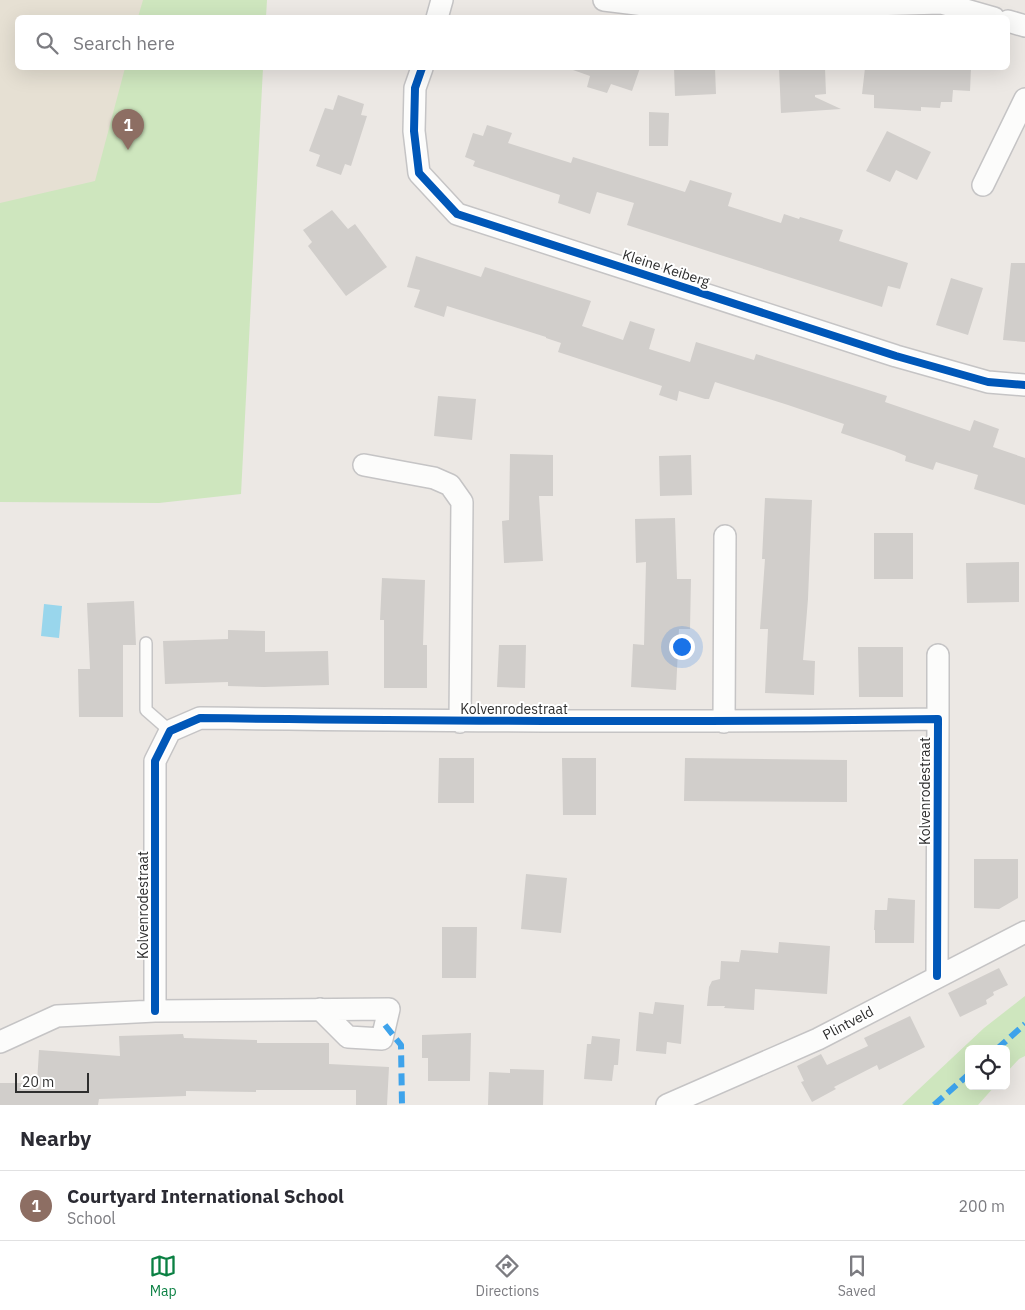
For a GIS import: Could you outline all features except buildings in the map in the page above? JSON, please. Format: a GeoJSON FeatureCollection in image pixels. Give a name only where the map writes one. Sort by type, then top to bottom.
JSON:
{"type":"FeatureCollection","features":[{"type":"Feature","properties":{"kind":"street"},"geometry":{"type":"LineString","coordinates":[[438,15],[442,0]]}},
{"type":"Feature","properties":{"kind":"street"},"geometry":{"type":"LineString","coordinates":[[605,0],[685,10],[941,3],[983,15]]}},
{"type":"Feature","properties":{"kind":"street"},"geometry":{"type":"LineString","coordinates":[[1010,22],[1025,26]]}},
{"type":"Feature","properties":{"kind":"street","name":"Kleine Keiberg"},"geometry":{"type":"LineString","coordinates":[[421,70],[415,88],[414,131],[419,173],[456,214],[896,356],[988,382],[1025,385]]}},
{"type":"Feature","properties":{"kind":"street"},"geometry":{"type":"LineString","coordinates":[[983,185],[1025,99]]}},
{"type":"Feature","properties":{"kind":"street","name":"Kolvenrodestraat"},"geometry":{"type":"LineString","coordinates":[[364,465],[434,478],[450,485],[462,502],[460,722]]}},
{"type":"Feature","properties":{"kind":"street"},"geometry":{"type":"LineString","coordinates":[[724,722],[725,536]]}},
{"type":"Feature","properties":{"kind":"street","name":"Kolvenrodestraat"},"geometry":{"type":"LineString","coordinates":[[937,976],[938,655]]}},
{"type":"Feature","properties":{"kind":"street","name":"Kolvenrodestraat"},"geometry":{"type":"LineString","coordinates":[[155,1010],[156,761],[170,731],[200,718],[460,722],[724,722],[938,719]]}},
{"type":"Feature","properties":{"kind":"street","name":"Plintveld"},"geometry":{"type":"LineString","coordinates":[[667,1105],[818,1038],[1025,932]]}},
{"type":"Feature","properties":{"kind":"street"},"geometry":{"type":"LineString","coordinates":[[0,1042],[58,1016],[155,1010],[320,1009]]}},
{"type":"Feature","properties":{"kind":"lane"},"geometry":{"type":"LineString","coordinates":[[146,643],[146,710],[170,731]]}},
{"type":"Feature","properties":{"kind":"shaded area"},"geometry":{"type":"Polygon","coordinates":[[[0,0],[265,0],[263,15],[15,15],[15,70],[259,70],[254,236],[0,233],[0,0]]]}},
{"type":"Feature","properties":{"kind":"green space"},"geometry":{"type":"Polygon","coordinates":[[[143,0],[267,0],[266,15],[139,15],[143,0]]]}},
{"type":"Feature","properties":{"kind":"green space"},"geometry":{"type":"Polygon","coordinates":[[[124,70],[263,70],[241,494],[159,503],[0,502],[0,203],[95,181],[124,70]]]}},
{"type":"Feature","properties":{"kind":"green space"},"geometry":{"type":"Polygon","coordinates":[[[1025,996],[1025,1056],[1019,1059],[1010,1069],[1010,1045],[966,1045],[984,1028],[1025,996]]]}},
{"type":"Feature","properties":{"kind":"green space"},"geometry":{"type":"Polygon","coordinates":[[[965,1046],[965,1090],[991,1090],[978,1105],[902,1105],[965,1046]]]}},
{"type":"Feature","properties":{"kind":"water"},"geometry":{"type":"Polygon","coordinates":[[[44,604],[62,606],[59,638],[41,636],[44,604]]]}},
{"type":"Feature","properties":{"kind":"marked path"},"geometry":{"type":"LineString","coordinates":[[1001,1045],[1025,1024]]}},
{"type":"Feature","properties":{"kind":"marked path"},"geometry":{"type":"LineString","coordinates":[[385,1025],[401,1045],[402,1105]]}},
{"type":"Feature","properties":{"kind":"marked path"},"geometry":{"type":"LineString","coordinates":[[934,1105],[965,1078]]}},
{"type":"Feature","properties":{"kind":"cycle path"},"geometry":{"type":"LineString","coordinates":[[421,70],[415,88],[414,131],[419,173],[457,214],[896,356],[988,382],[1025,385]]}},
{"type":"Feature","properties":{"kind":"cycle path"},"geometry":{"type":"LineString","coordinates":[[155,1011],[155,761],[170,731],[200,718],[569,721],[938,719],[937,976]]}},
{"type":"Feature","properties":{"kind":"place","name":"Courtyard International School"},"geometry":{"type":"Point","coordinates":[128,150]}}]}
